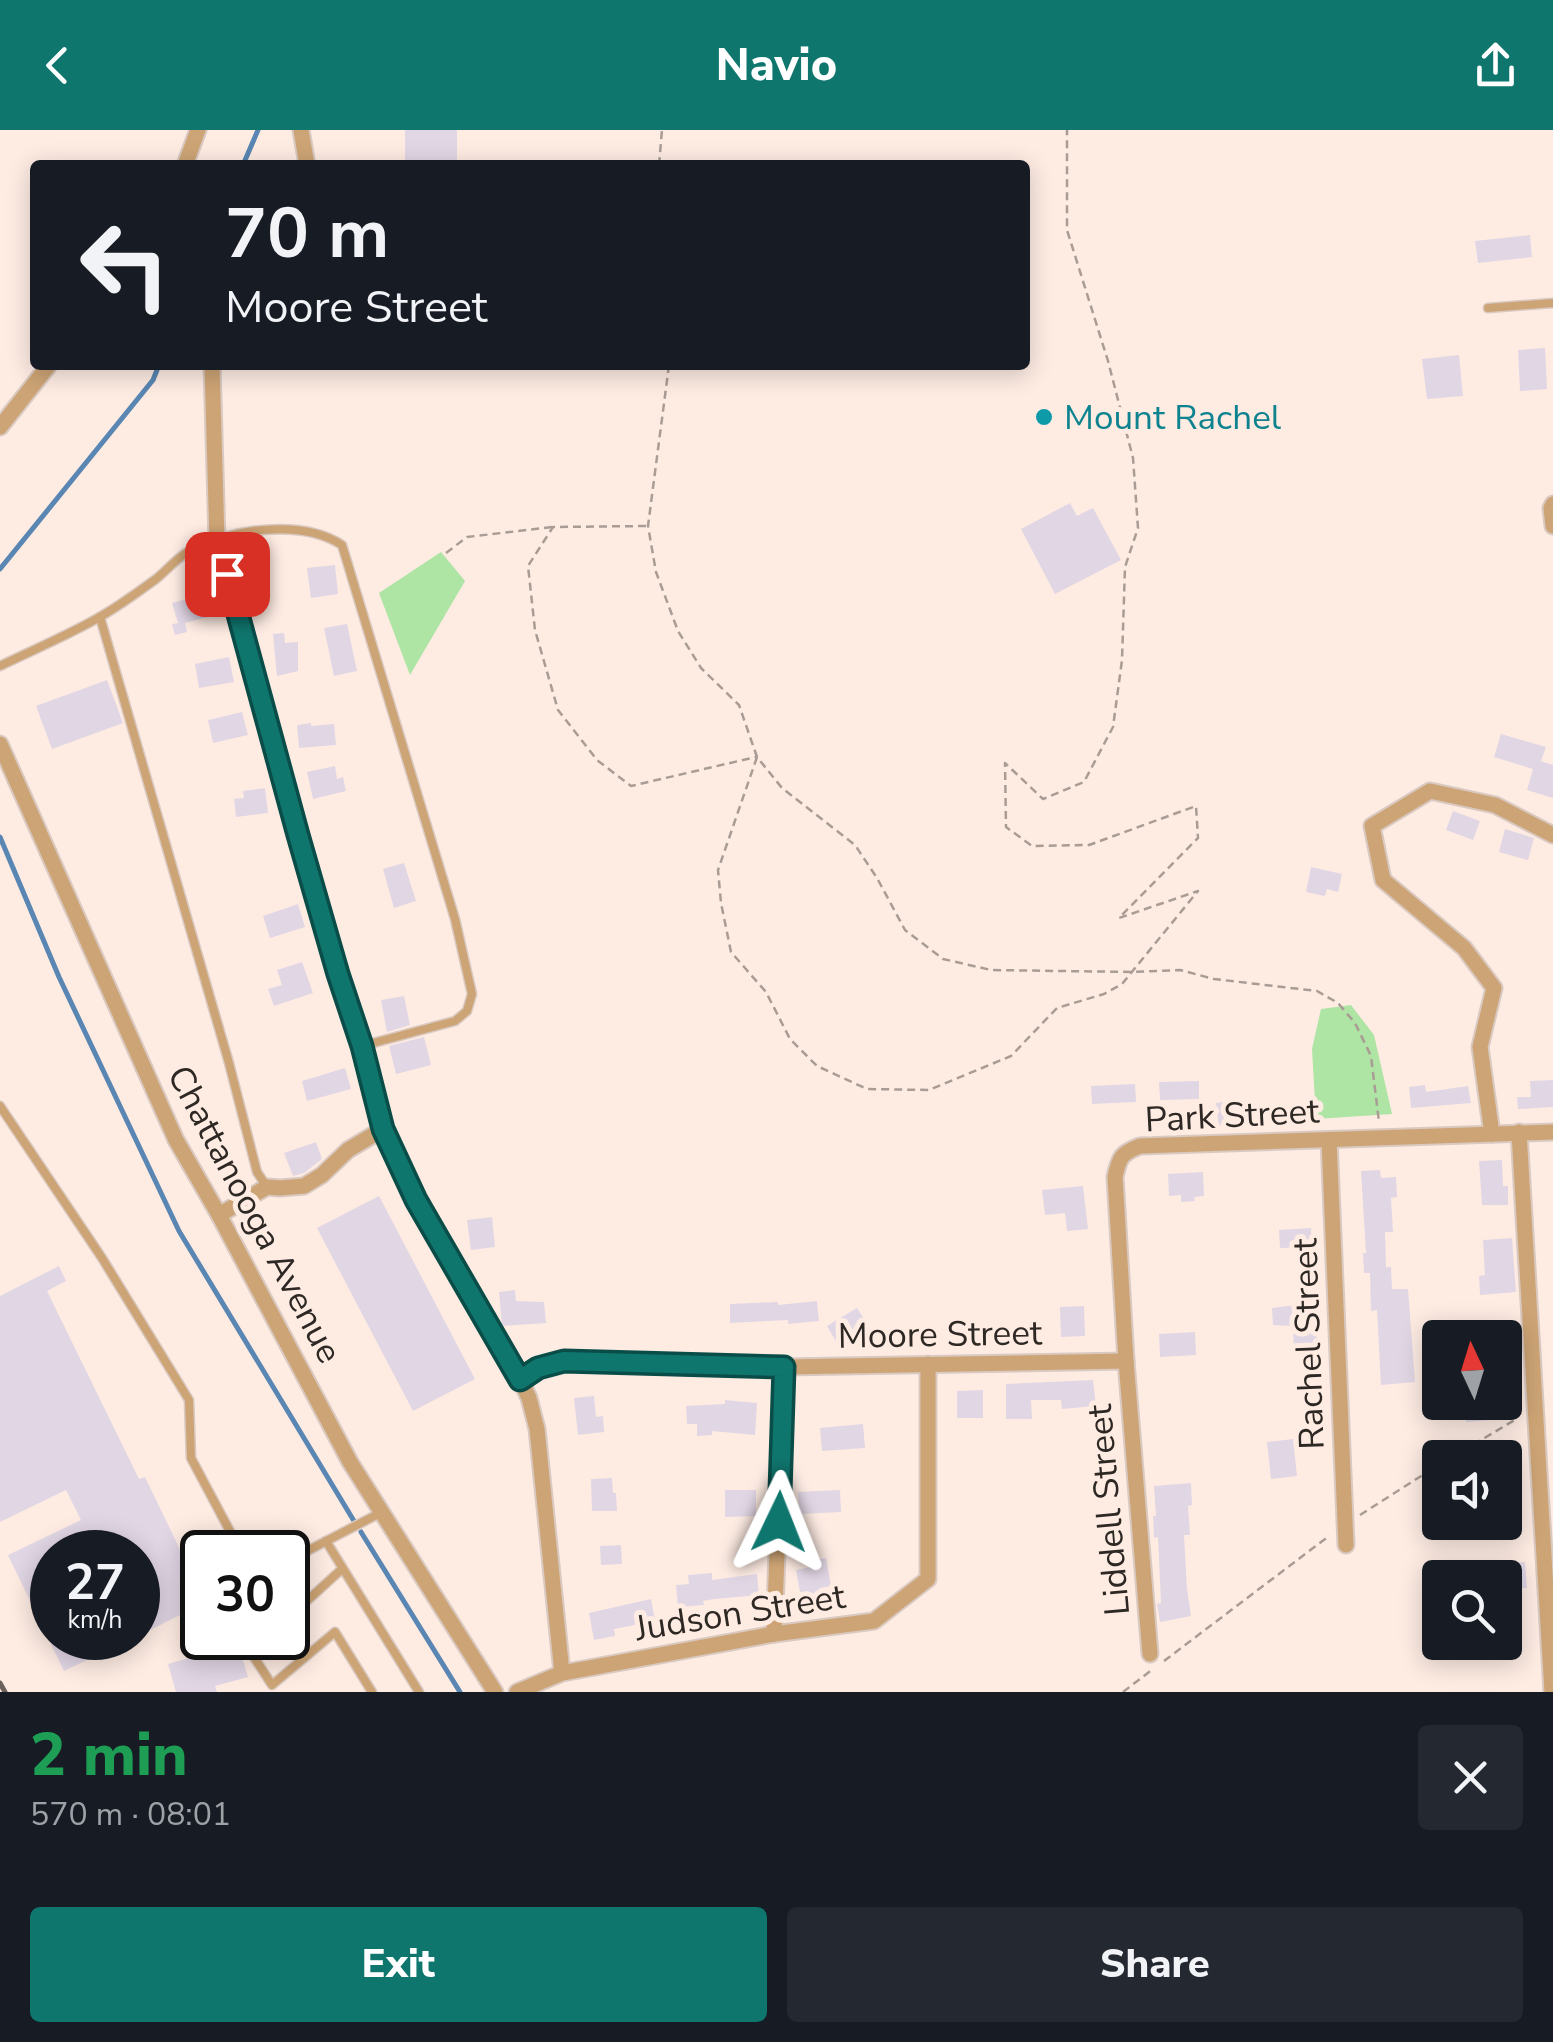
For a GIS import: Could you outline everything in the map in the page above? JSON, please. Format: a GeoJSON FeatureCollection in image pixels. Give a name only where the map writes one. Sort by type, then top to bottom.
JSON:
{"type":"FeatureCollection","features":[{"type":"Feature","properties":{"kind":"street"},"geometry":{"type":"LineString","coordinates":[[187,160],[198,130]]}},
{"type":"Feature","properties":{"kind":"street"},"geometry":{"type":"LineString","coordinates":[[301,130],[306,160]]}},
{"type":"Feature","properties":{"kind":"street"},"geometry":{"type":"LineString","coordinates":[[0,428],[46,370]]}},
{"type":"Feature","properties":{"kind":"street"},"geometry":{"type":"LineString","coordinates":[[212,370],[217,540],[383,1129],[416,1200],[529,1398],[536,1429],[562,1673]]}},
{"type":"Feature","properties":{"kind":"street"},"geometry":{"type":"LineString","coordinates":[[1553,504],[1553,526]]}},
{"type":"Feature","properties":{"kind":"street","name":"Chattanooga Avenue"},"geometry":{"type":"LineString","coordinates":[[0,744],[176,1140],[350,1462],[494,1692]]}},
{"type":"Feature","properties":{"kind":"street"},"geometry":{"type":"LineString","coordinates":[[1492,1134],[1480,1047],[1494,988],[1464,948],[1383,880],[1372,826],[1430,791],[1495,805],[1553,835]]}},
{"type":"Feature","properties":{"kind":"street"},"geometry":{"type":"LineString","coordinates":[[219,1215],[267,1187],[304,1186],[348,1150],[383,1129]]}},
{"type":"Feature","properties":{"kind":"street"},"geometry":{"type":"LineString","coordinates":[[1519,1132],[1552,1692]]}},
{"type":"Feature","properties":{"kind":"street","name":"Park Street"},"geometry":{"type":"LineString","coordinates":[[1126,1361],[1115,1177],[1119,1160],[1129,1150],[1140,1146],[1553,1132]]}},
{"type":"Feature","properties":{"kind":"street","name":"Rachel Street"},"geometry":{"type":"LineString","coordinates":[[1329,1140],[1346,1545]]}},
{"type":"Feature","properties":{"kind":"street","name":"Moore Street"},"geometry":{"type":"LineString","coordinates":[[520,1380],[538,1368],[564,1361],[784,1367],[1126,1361]]}},
{"type":"Feature","properties":{"kind":"street","name":"Liddell Street"},"geometry":{"type":"LineString","coordinates":[[1126,1361],[1150,1654]]}},
{"type":"Feature","properties":{"kind":"street","name":"Judson Street"},"geometry":{"type":"LineString","coordinates":[[517,1692],[562,1673],[774,1634],[874,1621],[928,1579],[928,1364]]}},
{"type":"Feature","properties":{"kind":"street"},"geometry":{"type":"LineString","coordinates":[[774,1634],[784,1367]]}},
{"type":"Feature","properties":{"kind":"lane"},"geometry":{"type":"LineString","coordinates":[[1488,308],[1553,303]]}},
{"type":"Feature","properties":{"kind":"lane"},"geometry":{"type":"LineString","coordinates":[[0,666],[100,617],[158,578],[185,554],[217,540],[253,531],[300,529],[342,544],[455,919],[472,994],[467,1011],[455,1021],[362,1046]]}},
{"type":"Feature","properties":{"kind":"lane"},"geometry":{"type":"LineString","coordinates":[[100,617],[229,1063],[256,1172],[267,1187]]}},
{"type":"Feature","properties":{"kind":"lane"},"geometry":{"type":"LineString","coordinates":[[0,1106],[102,1258],[188,1400],[191,1458],[229,1530]]}},
{"type":"Feature","properties":{"kind":"lane"},"geometry":{"type":"LineString","coordinates":[[310,1550],[382,1512]]}},
{"type":"Feature","properties":{"kind":"lane"},"geometry":{"type":"LineString","coordinates":[[326,1542],[419,1692]]}},
{"type":"Feature","properties":{"kind":"lane"},"geometry":{"type":"LineString","coordinates":[[310,1598],[342,1568]]}},
{"type":"Feature","properties":{"kind":"lane"},"geometry":{"type":"LineString","coordinates":[[310,1653],[335,1632],[372,1692]]}},
{"type":"Feature","properties":{"kind":"lane"},"geometry":{"type":"LineString","coordinates":[[255,1660],[272,1686],[302,1660]]}},
{"type":"Feature","properties":{"kind":"path"},"geometry":{"type":"LineString","coordinates":[[659,160],[662,130]]}},
{"type":"Feature","properties":{"kind":"path"},"geometry":{"type":"LineString","coordinates":[[757,757],[718,870],[731,952],[766,992],[790,1039],[817,1066],[867,1090],[928,1090],[1011,1056],[1057,1008],[1104,994],[1122,984],[1198,891],[1119,918],[1198,838],[1196,806],[1089,846],[1032,846],[1006,826],[1005,763],[1043,800],[1084,782],[1112,727],[1122,660],[1126,567],[1138,528],[1133,458],[1067,230],[1067,130]]}},
{"type":"Feature","properties":{"kind":"path"},"geometry":{"type":"LineString","coordinates":[[668,370],[648,526],[656,572],[678,631],[701,668],[739,705],[757,757],[782,788],[855,845],[905,930],[944,960],[991,970],[1180,970],[1214,979],[1317,991],[1338,1002],[1355,1022],[1371,1056],[1381,1138]]}},
{"type":"Feature","properties":{"kind":"path"},"geometry":{"type":"LineString","coordinates":[[446,553],[466,537],[553,527],[648,526]]}},
{"type":"Feature","properties":{"kind":"path"},"geometry":{"type":"LineString","coordinates":[[553,527],[528,566],[535,630],[558,710],[597,760],[631,786],[757,757]]}},
{"type":"Feature","properties":{"kind":"path"},"geometry":{"type":"LineString","coordinates":[[1481,1440],[1535,1408]]}},
{"type":"Feature","properties":{"kind":"path"},"geometry":{"type":"LineString","coordinates":[[1122,1692],[1345,1524],[1422,1475]]}},
{"type":"Feature","properties":{"kind":"green space"},"geometry":{"type":"Polygon","coordinates":[[[441,552],[465,581],[410,675],[379,593],[441,552]]]}},
{"type":"Feature","properties":{"kind":"green space"},"geometry":{"type":"Polygon","coordinates":[[[1351,1005],[1374,1035],[1392,1114],[1316,1119],[1312,1049],[1321,1009],[1351,1005]]]}},
{"type":"Feature","properties":{"kind":"building"},"geometry":{"type":"Polygon","coordinates":[[[405,130],[457,130],[457,160],[405,160],[405,130]]]}},
{"type":"Feature","properties":{"kind":"building"},"geometry":{"type":"Polygon","coordinates":[[[1530,235],[1532,257],[1478,263],[1475,241],[1530,235]]]}},
{"type":"Feature","properties":{"kind":"building"},"geometry":{"type":"Polygon","coordinates":[[[1545,348],[1547,389],[1520,391],[1518,350],[1545,348]]]}},
{"type":"Feature","properties":{"kind":"building"},"geometry":{"type":"Polygon","coordinates":[[[1459,355],[1463,396],[1427,399],[1422,359],[1459,355]]]}},
{"type":"Feature","properties":{"kind":"building"},"geometry":{"type":"Polygon","coordinates":[[[1070,503],[1077,516],[1093,508],[1121,560],[1055,594],[1021,529],[1070,503]]]}},
{"type":"Feature","properties":{"kind":"building"},"geometry":{"type":"Polygon","coordinates":[[[335,565],[338,594],[311,598],[307,568],[335,565]]]}},
{"type":"Feature","properties":{"kind":"building"},"geometry":{"type":"Polygon","coordinates":[[[205,594],[211,616],[185,623],[187,632],[175,635],[172,624],[178,623],[172,603],[205,594]]]}},
{"type":"Feature","properties":{"kind":"building"},"geometry":{"type":"Polygon","coordinates":[[[347,624],[357,671],[334,676],[324,628],[347,624]]]}},
{"type":"Feature","properties":{"kind":"building"},"geometry":{"type":"Polygon","coordinates":[[[284,633],[285,643],[298,642],[298,671],[277,676],[273,634],[284,633]]]}},
{"type":"Feature","properties":{"kind":"building"},"geometry":{"type":"Polygon","coordinates":[[[229,657],[234,682],[199,688],[195,664],[229,657]]]}},
{"type":"Feature","properties":{"kind":"building"},"geometry":{"type":"Polygon","coordinates":[[[107,680],[123,723],[52,749],[36,706],[107,680]]]}},
{"type":"Feature","properties":{"kind":"building"},"geometry":{"type":"Polygon","coordinates":[[[242,712],[248,735],[213,743],[208,720],[242,712]]]}},
{"type":"Feature","properties":{"kind":"building"},"geometry":{"type":"Polygon","coordinates":[[[334,724],[336,745],[299,748],[297,725],[334,724]]]}},
{"type":"Feature","properties":{"kind":"building"},"geometry":{"type":"Polygon","coordinates":[[[1501,734],[1546,747],[1541,761],[1553,765],[1553,798],[1527,790],[1533,769],[1494,757],[1501,734]]]}},
{"type":"Feature","properties":{"kind":"building"},"geometry":{"type":"Polygon","coordinates":[[[335,766],[337,779],[343,777],[346,791],[313,799],[307,772],[335,766]]]}},
{"type":"Feature","properties":{"kind":"building"},"geometry":{"type":"Polygon","coordinates":[[[265,788],[268,813],[236,817],[234,799],[244,798],[243,791],[265,788]]]}},
{"type":"Feature","properties":{"kind":"building"},"geometry":{"type":"Polygon","coordinates":[[[1453,811],[1480,821],[1473,840],[1446,830],[1453,811]]]}},
{"type":"Feature","properties":{"kind":"building"},"geometry":{"type":"Polygon","coordinates":[[[1505,829],[1534,838],[1528,860],[1499,852],[1505,829]]]}},
{"type":"Feature","properties":{"kind":"building"},"geometry":{"type":"Polygon","coordinates":[[[404,863],[416,901],[394,908],[383,869],[404,863]]]}},
{"type":"Feature","properties":{"kind":"building"},"geometry":{"type":"Polygon","coordinates":[[[1311,867],[1342,874],[1338,892],[1327,889],[1325,896],[1306,892],[1311,867]]]}},
{"type":"Feature","properties":{"kind":"building"},"geometry":{"type":"Polygon","coordinates":[[[298,904],[305,927],[270,938],[263,916],[298,904]]]}},
{"type":"Feature","properties":{"kind":"building"},"geometry":{"type":"Polygon","coordinates":[[[302,962],[313,993],[274,1006],[268,989],[282,985],[277,970],[302,962]]]}},
{"type":"Feature","properties":{"kind":"building"},"geometry":{"type":"Polygon","coordinates":[[[404,996],[410,1025],[387,1032],[381,1000],[404,996]]]}},
{"type":"Feature","properties":{"kind":"building"},"geometry":{"type":"Polygon","coordinates":[[[424,1037],[431,1065],[396,1074],[389,1046],[424,1037]]]}},
{"type":"Feature","properties":{"kind":"building"},"geometry":{"type":"Polygon","coordinates":[[[345,1068],[351,1089],[307,1101],[302,1081],[345,1068]]]}},
{"type":"Feature","properties":{"kind":"building"},"geometry":{"type":"Polygon","coordinates":[[[1553,1080],[1553,1107],[1518,1109],[1517,1097],[1531,1097],[1530,1081],[1553,1080]]]}},
{"type":"Feature","properties":{"kind":"building"},"geometry":{"type":"Polygon","coordinates":[[[1199,1081],[1199,1099],[1160,1100],[1159,1082],[1199,1081]]]}},
{"type":"Feature","properties":{"kind":"building"},"geometry":{"type":"Polygon","coordinates":[[[1135,1084],[1136,1102],[1092,1104],[1091,1086],[1135,1084]]]}},
{"type":"Feature","properties":{"kind":"building"},"geometry":{"type":"Polygon","coordinates":[[[1425,1085],[1426,1092],[1468,1086],[1471,1103],[1411,1108],[1409,1087],[1425,1085]]]}},
{"type":"Feature","properties":{"kind":"building"},"geometry":{"type":"Polygon","coordinates":[[[1243,1100],[1245,1124],[1219,1127],[1216,1103],[1243,1100]]]}},
{"type":"Feature","properties":{"kind":"building"},"geometry":{"type":"Polygon","coordinates":[[[316,1142],[322,1159],[293,1176],[284,1153],[316,1142]]]}},
{"type":"Feature","properties":{"kind":"building"},"geometry":{"type":"Polygon","coordinates":[[[1502,1160],[1508,1205],[1482,1205],[1479,1161],[1502,1160]]]}},
{"type":"Feature","properties":{"kind":"building"},"geometry":{"type":"Polygon","coordinates":[[[1380,1170],[1381,1178],[1396,1177],[1397,1197],[1391,1198],[1393,1232],[1385,1232],[1386,1267],[1391,1267],[1392,1289],[1408,1289],[1415,1382],[1381,1385],[1377,1310],[1371,1311],[1370,1273],[1364,1273],[1361,1171],[1380,1170]]]}},
{"type":"Feature","properties":{"kind":"building"},"geometry":{"type":"Polygon","coordinates":[[[1203,1172],[1204,1196],[1181,1202],[1181,1195],[1169,1196],[1168,1174],[1203,1172]]]}},
{"type":"Feature","properties":{"kind":"building"},"geometry":{"type":"Polygon","coordinates":[[[1083,1186],[1088,1229],[1067,1231],[1065,1213],[1045,1215],[1042,1190],[1083,1186]]]}},
{"type":"Feature","properties":{"kind":"building"},"geometry":{"type":"Polygon","coordinates":[[[379,1196],[475,1379],[413,1411],[317,1228],[379,1196]]]}},
{"type":"Feature","properties":{"kind":"building"},"geometry":{"type":"Polygon","coordinates":[[[492,1217],[495,1247],[471,1250],[467,1220],[492,1217]]]}},
{"type":"Feature","properties":{"kind":"building"},"geometry":{"type":"Polygon","coordinates":[[[1311,1228],[1312,1247],[1280,1248],[1279,1230],[1311,1228]]]}},
{"type":"Feature","properties":{"kind":"building"},"geometry":{"type":"Polygon","coordinates":[[[1512,1238],[1516,1292],[1480,1295],[1479,1276],[1485,1275],[1483,1240],[1512,1238]]]}},
{"type":"Feature","properties":{"kind":"building"},"geometry":{"type":"Polygon","coordinates":[[[59,1266],[66,1281],[47,1291],[139,1479],[145,1477],[180,1549],[180,1615],[160,1625],[160,1530],[60,1530],[81,1520],[66,1490],[0,1522],[0,1296],[59,1266]]]}},
{"type":"Feature","properties":{"kind":"building"},"geometry":{"type":"Polygon","coordinates":[[[515,1290],[516,1301],[544,1302],[546,1323],[502,1326],[499,1292],[515,1290]]]}},
{"type":"Feature","properties":{"kind":"building"},"geometry":{"type":"Polygon","coordinates":[[[817,1301],[819,1321],[730,1323],[730,1304],[817,1301]]]}},
{"type":"Feature","properties":{"kind":"building"},"geometry":{"type":"Polygon","coordinates":[[[1320,1302],[1322,1323],[1316,1323],[1318,1352],[1294,1354],[1293,1326],[1273,1325],[1272,1308],[1320,1302]]]}},
{"type":"Feature","properties":{"kind":"building"},"geometry":{"type":"Polygon","coordinates":[[[1084,1306],[1085,1336],[1061,1337],[1060,1307],[1084,1306]]]}},
{"type":"Feature","properties":{"kind":"building"},"geometry":{"type":"Polygon","coordinates":[[[857,1308],[868,1325],[837,1343],[827,1326],[857,1308]]]}},
{"type":"Feature","properties":{"kind":"building"},"geometry":{"type":"Polygon","coordinates":[[[1195,1332],[1196,1355],[1160,1357],[1159,1334],[1195,1332]]]}},
{"type":"Feature","properties":{"kind":"building"},"geometry":{"type":"Polygon","coordinates":[[[1093,1380],[1096,1406],[1062,1409],[1061,1400],[1031,1400],[1032,1419],[1006,1419],[1006,1384],[1093,1380]]]}},
{"type":"Feature","properties":{"kind":"building"},"geometry":{"type":"Polygon","coordinates":[[[983,1390],[983,1418],[957,1418],[957,1391],[983,1390]]]}},
{"type":"Feature","properties":{"kind":"building"},"geometry":{"type":"Polygon","coordinates":[[[594,1396],[596,1417],[603,1416],[604,1432],[578,1435],[574,1398],[594,1396]]]}},
{"type":"Feature","properties":{"kind":"building"},"geometry":{"type":"Polygon","coordinates":[[[725,1400],[757,1403],[755,1435],[712,1431],[712,1435],[697,1436],[697,1424],[687,1424],[686,1406],[725,1404],[725,1400]]]}},
{"type":"Feature","properties":{"kind":"building"},"geometry":{"type":"Polygon","coordinates":[[[863,1424],[865,1448],[822,1451],[820,1428],[863,1424]]]}},
{"type":"Feature","properties":{"kind":"building"},"geometry":{"type":"Polygon","coordinates":[[[1293,1439],[1297,1476],[1271,1479],[1267,1442],[1293,1439]]]}},
{"type":"Feature","properties":{"kind":"building"},"geometry":{"type":"Polygon","coordinates":[[[612,1478],[617,1511],[592,1511],[591,1479],[612,1478]]]}},
{"type":"Feature","properties":{"kind":"building"},"geometry":{"type":"Polygon","coordinates":[[[1191,1483],[1190,1535],[1184,1535],[1191,1616],[1160,1622],[1154,1486],[1191,1483]]]}},
{"type":"Feature","properties":{"kind":"building"},"geometry":{"type":"Polygon","coordinates":[[[725,1490],[756,1490],[756,1516],[725,1517],[725,1490]]]}},
{"type":"Feature","properties":{"kind":"building"},"geometry":{"type":"Polygon","coordinates":[[[840,1490],[841,1512],[799,1514],[798,1492],[840,1490]]]}},
{"type":"Feature","properties":{"kind":"building"},"geometry":{"type":"Polygon","coordinates":[[[30,1544],[30,1601],[8,1555],[30,1544]]]}},
{"type":"Feature","properties":{"kind":"building"},"geometry":{"type":"Polygon","coordinates":[[[621,1545],[622,1564],[601,1565],[600,1546],[621,1545]]]}},
{"type":"Feature","properties":{"kind":"building"},"geometry":{"type":"Polygon","coordinates":[[[826,1558],[831,1586],[820,1588],[822,1600],[802,1603],[796,1570],[815,1566],[814,1560],[826,1558]]]}},
{"type":"Feature","properties":{"kind":"building"},"geometry":{"type":"Polygon","coordinates":[[[1525,1562],[1527,1588],[1522,1588],[1525,1562]]]}},
{"type":"Feature","properties":{"kind":"building"},"geometry":{"type":"Polygon","coordinates":[[[712,1573],[712,1580],[757,1574],[759,1595],[678,1607],[676,1585],[689,1584],[688,1575],[712,1573]]]}},
{"type":"Feature","properties":{"kind":"building"},"geometry":{"type":"Polygon","coordinates":[[[651,1599],[655,1621],[614,1629],[615,1636],[594,1640],[589,1613],[651,1599]]]}},
{"type":"Feature","properties":{"kind":"building"},"geometry":{"type":"Polygon","coordinates":[[[59,1660],[87,1660],[64,1671],[59,1660]]]}},
{"type":"Feature","properties":{"kind":"building"},"geometry":{"type":"Polygon","coordinates":[[[182,1660],[243,1660],[248,1677],[215,1686],[217,1692],[176,1692],[168,1664],[182,1660]]]}},
{"type":"Feature","properties":{"kind":"waterway"},"geometry":{"type":"LineString","coordinates":[[245,160],[258,130]]}},
{"type":"Feature","properties":{"kind":"waterway"},"geometry":{"type":"LineString","coordinates":[[0,569],[153,380],[157,370]]}},
{"type":"Feature","properties":{"kind":"waterway"},"geometry":{"type":"LineString","coordinates":[[0,837],[59,977],[179,1231],[354,1521]]}},
{"type":"Feature","properties":{"kind":"waterway"},"geometry":{"type":"LineString","coordinates":[[361,1532],[460,1692]]}},
{"type":"Feature","properties":{"kind":"railway"},"geometry":{"type":"LineString","coordinates":[[0,1683],[5,1692]]}},
{"type":"Feature","properties":{"kind":"place","name":"Mount Rachel"},"geometry":{"type":"Point","coordinates":[1044,417]}},
{"type":"Feature","properties":{"kind":"route"},"geometry":{"type":"LineString","coordinates":[[227,574],[383,1129],[416,1200],[520,1380],[538,1368],[564,1361],[784,1367],[779,1522]]}}]}
